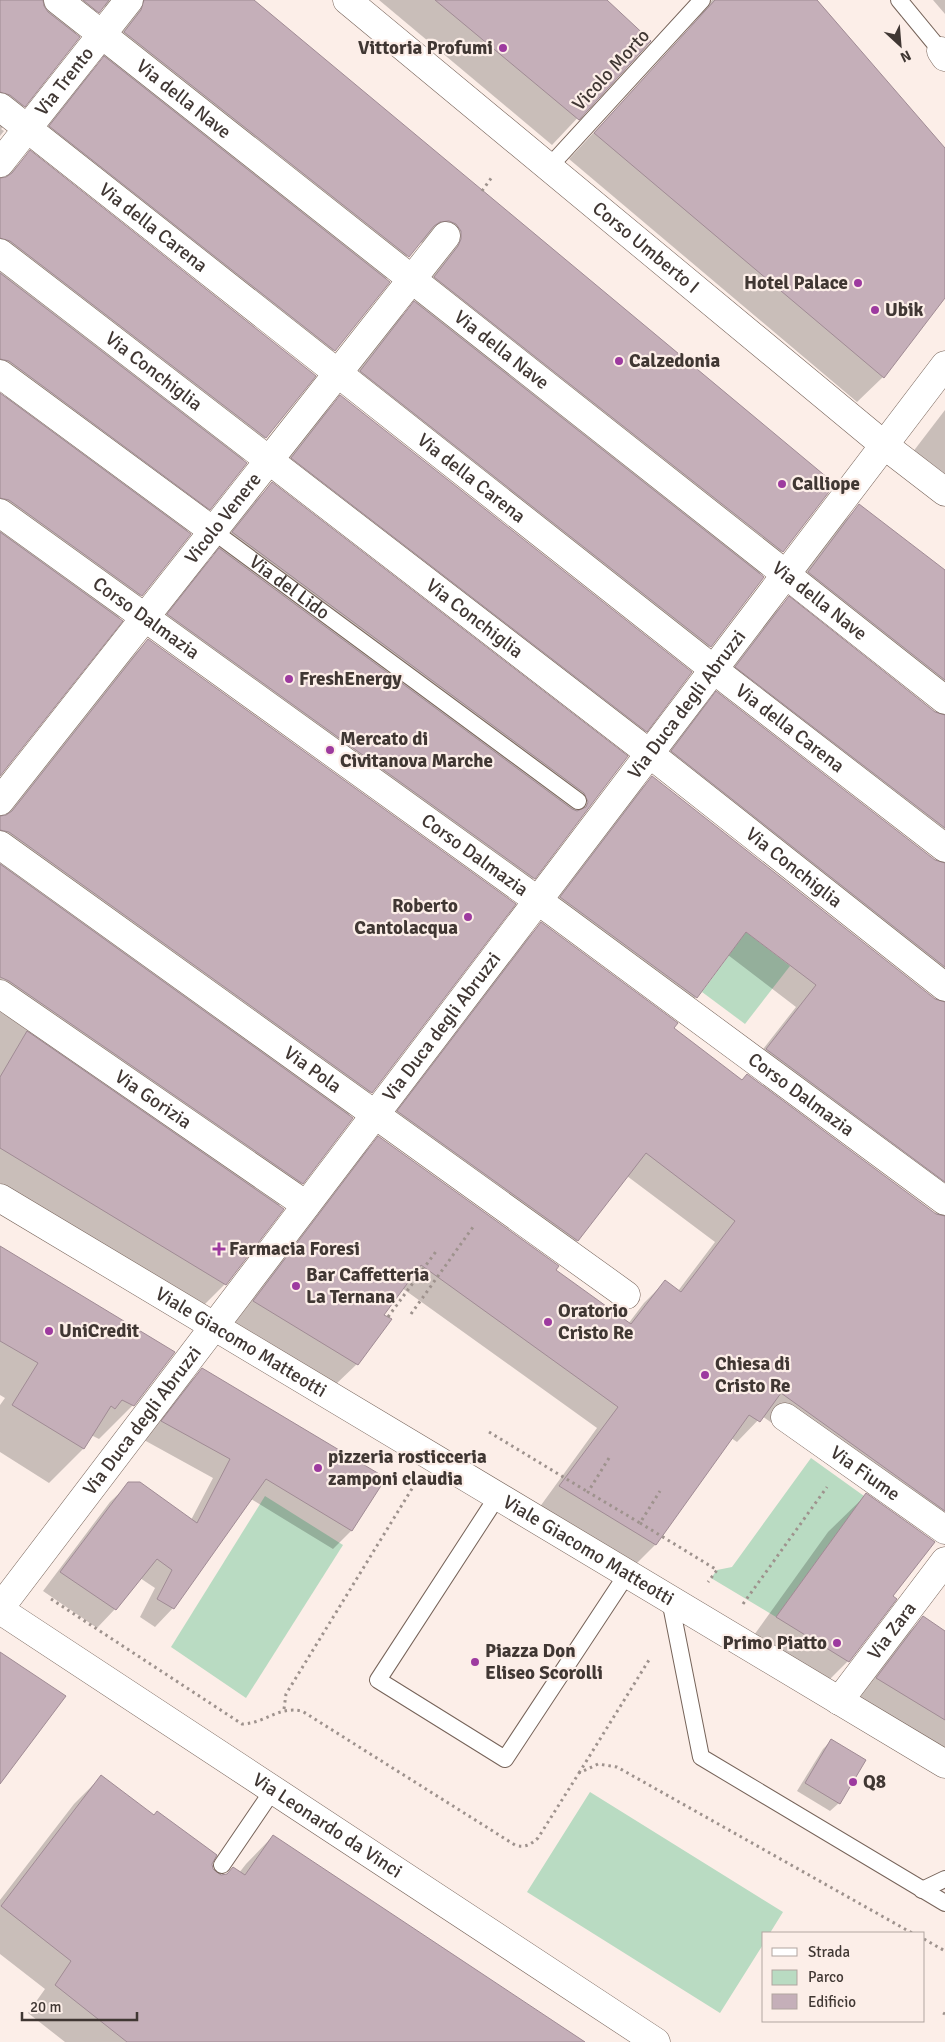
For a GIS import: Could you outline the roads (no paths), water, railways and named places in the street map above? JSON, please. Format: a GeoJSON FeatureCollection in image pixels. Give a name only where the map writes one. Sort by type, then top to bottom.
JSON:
{"type":"FeatureCollection","features":[{"type":"Feature","properties":{"kind":"street","name":"Via della Nave"},"geometry":{"type":"LineString","coordinates":[[58,0],[945,700]]}},
{"type":"Feature","properties":{"kind":"street","name":"Via Trento"},"geometry":{"type":"LineString","coordinates":[[0,163],[129,0]]}},
{"type":"Feature","properties":{"kind":"street","name":"Corso Umberto I"},"geometry":{"type":"LineString","coordinates":[[348,0],[884,445],[945,492]]}},
{"type":"Feature","properties":{"kind":"street","name":"Via della Carena"},"geometry":{"type":"LineString","coordinates":[[0,107],[714,669],[945,848]]}},
{"type":"Feature","properties":{"kind":"street","name":"Vicolo Venere"},"geometry":{"type":"LineString","coordinates":[[0,801],[269,460],[341,375],[446,236]]}},
{"type":"Feature","properties":{"kind":"street","name":"Via Conchiglia"},"geometry":{"type":"LineString","coordinates":[[0,253],[649,754],[945,987]]}},
{"type":"Feature","properties":{"kind":"street","name":"Via Duca degli Abruzzi"},"geometry":{"type":"LineString","coordinates":[[0,1609],[945,365]]}},
{"type":"Feature","properties":{"kind":"street","name":"Via del Lido"},"geometry":{"type":"LineString","coordinates":[[5,377],[213,531]]}},
{"type":"Feature","properties":{"kind":"street","name":"Corso Dalmazia"},"geometry":{"type":"LineString","coordinates":[[0,513],[537,901],[945,1201]]}},
{"type":"Feature","properties":{"kind":"street","name":"Via Pola"},"geometry":{"type":"LineString","coordinates":[[0,845],[626,1295]]}},
{"type":"Feature","properties":{"kind":"street","name":"Via Gorizia"},"geometry":{"type":"LineString","coordinates":[[0,994],[306,1204]]}},
{"type":"Feature","properties":{"kind":"street","name":"Viale Giacomo Matteotti"},"geometry":{"type":"LineString","coordinates":[[0,1198],[945,1764]]}},
{"type":"Feature","properties":{"kind":"street","name":"Via Fiume"},"geometry":{"type":"LineString","coordinates":[[785,1416],[945,1530]]}},
{"type":"Feature","properties":{"kind":"street","name":"Via Zara"},"geometry":{"type":"LineString","coordinates":[[839,1701],[945,1561]]}},
{"type":"Feature","properties":{"kind":"street","name":"Via Leonardo da Vinci"},"geometry":{"type":"LineString","coordinates":[[0,1609],[656,2042]]}},
{"type":"Feature","properties":{"kind":"lane","name":"Vicolo Morto"},"geometry":{"type":"LineString","coordinates":[[549,167],[702,0]]}},
{"type":"Feature","properties":{"kind":"lane"},"geometry":{"type":"LineString","coordinates":[[899,0],[943,54]]}},
{"type":"Feature","properties":{"kind":"lane","name":"Via del Lido"},"geometry":{"type":"LineString","coordinates":[[213,531],[578,801]]}},
{"type":"Feature","properties":{"kind":"lane"},"geometry":{"type":"LineString","coordinates":[[497,1497],[378,1680],[505,1760],[627,1574]]}},
{"type":"Feature","properties":{"kind":"lane"},"geometry":{"type":"LineString","coordinates":[[670,1600],[701,1757],[945,1903]]}},
{"type":"Feature","properties":{"kind":"lane"},"geometry":{"type":"LineString","coordinates":[[222,1865],[274,1790]]}},
{"type":"Feature","properties":{"kind":"lane"},"geometry":{"type":"LineString","coordinates":[[922,1890],[945,1879]]}},
{"type":"Feature","properties":{"kind":"place","name":"Vittoria Profumi"},"geometry":{"type":"Point","coordinates":[503,48]}},
{"type":"Feature","properties":{"kind":"place","name":"Hotel Palace"},"geometry":{"type":"Point","coordinates":[858,283]}},
{"type":"Feature","properties":{"kind":"place","name":"Ubik"},"geometry":{"type":"Point","coordinates":[875,310]}},
{"type":"Feature","properties":{"kind":"place","name":"Calzedonia"},"geometry":{"type":"Point","coordinates":[619,361]}},
{"type":"Feature","properties":{"kind":"place","name":"Calliope"},"geometry":{"type":"Point","coordinates":[782,484]}},
{"type":"Feature","properties":{"kind":"place","name":"FreshEnergy"},"geometry":{"type":"Point","coordinates":[289,679]}},
{"type":"Feature","properties":{"kind":"place","name":"Mercato di Civitanova Marche"},"geometry":{"type":"Point","coordinates":[330,750]}},
{"type":"Feature","properties":{"kind":"place","name":"Roberto Cantolacqua"},"geometry":{"type":"Point","coordinates":[468,917]}},
{"type":"Feature","properties":{"kind":"place","name":"Farmacia Foresi"},"geometry":{"type":"Point","coordinates":[219,1249]}},
{"type":"Feature","properties":{"kind":"place","name":"Bar Caffetteria La Ternana"},"geometry":{"type":"Point","coordinates":[296,1286]}},
{"type":"Feature","properties":{"kind":"place","name":"Oratorio Cristo Re"},"geometry":{"type":"Point","coordinates":[548,1322]}},
{"type":"Feature","properties":{"kind":"place","name":"UniCredit"},"geometry":{"type":"Point","coordinates":[49,1331]}},
{"type":"Feature","properties":{"kind":"place","name":"Chiesa di Cristo Re"},"geometry":{"type":"Point","coordinates":[705,1375]}},
{"type":"Feature","properties":{"kind":"place","name":"pizzeria rosticceria zamponi claudia"},"geometry":{"type":"Point","coordinates":[318,1468]}},
{"type":"Feature","properties":{"kind":"place","name":"Primo Piatto"},"geometry":{"type":"Point","coordinates":[837,1643]}},
{"type":"Feature","properties":{"kind":"place","name":"Piazza Don Eliseo Scorolli"},"geometry":{"type":"Point","coordinates":[475,1662]}},
{"type":"Feature","properties":{"kind":"place","name":"Q8"},"geometry":{"type":"Point","coordinates":[853,1782]}}]}
